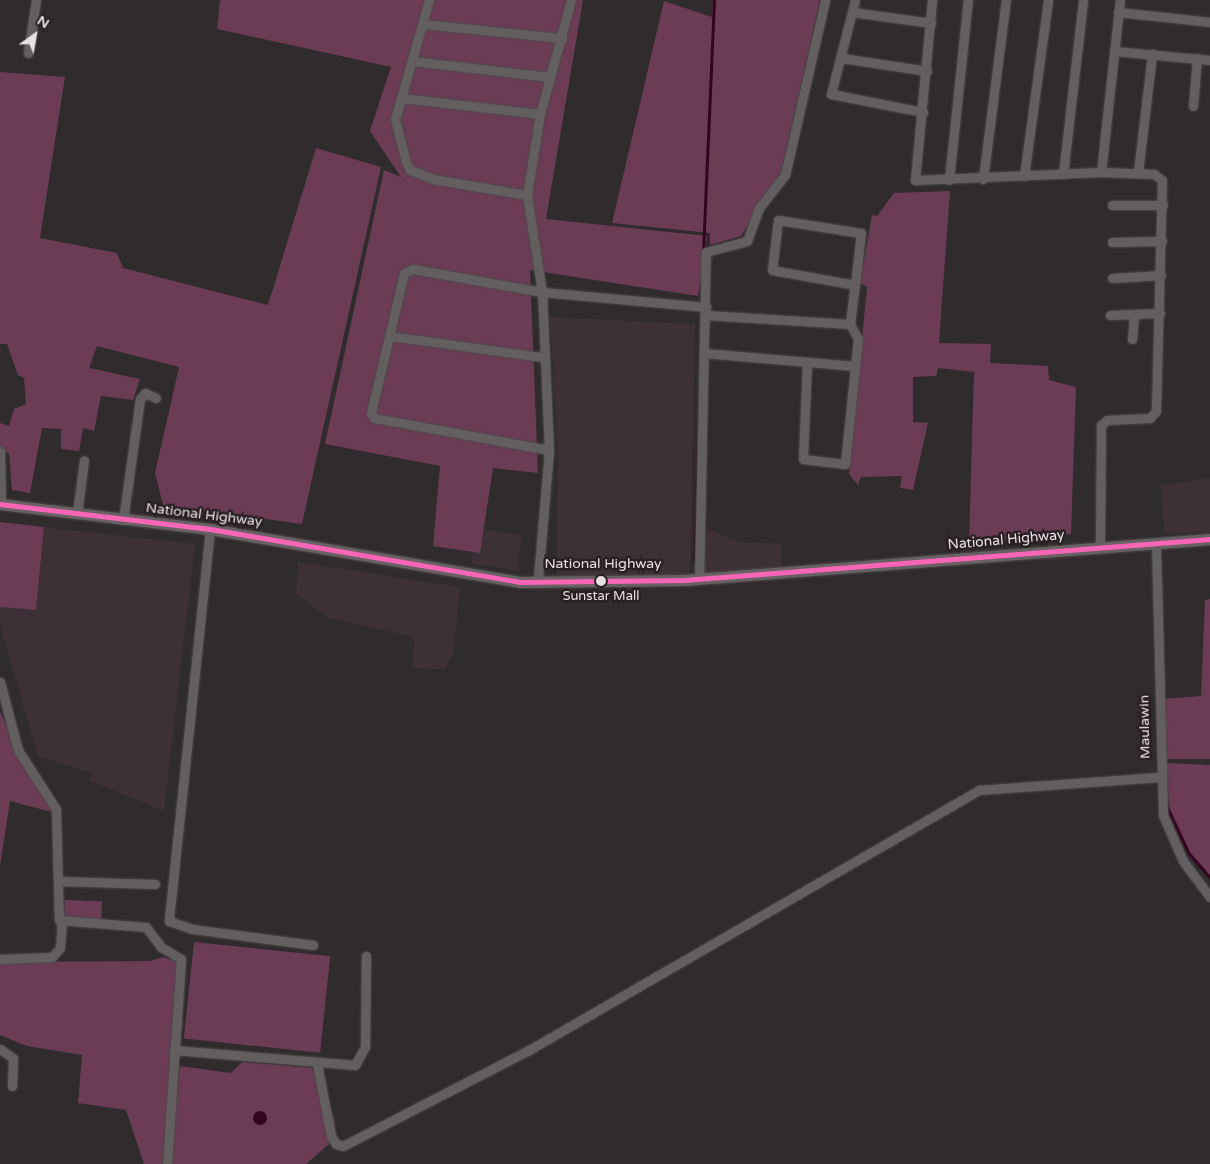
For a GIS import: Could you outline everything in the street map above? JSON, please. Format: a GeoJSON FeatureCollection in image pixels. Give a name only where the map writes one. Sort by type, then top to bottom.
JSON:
{"type":"FeatureCollection","features":[{"type":"Feature","properties":{"kind":"main road","name":"National Highway"},"geometry":{"type":"LineString","coordinates":[[1,504],[210,529],[520,582],[538,579],[699,578],[1210,538]]}},
{"type":"Feature","properties":{"kind":"street"},"geometry":{"type":"LineString","coordinates":[[28,53],[36,0]]}},
{"type":"Feature","properties":{"kind":"street"},"geometry":{"type":"LineString","coordinates":[[430,0],[395,119],[396,136],[410,170],[433,179],[527,195]]}},
{"type":"Feature","properties":{"kind":"street"},"geometry":{"type":"LineString","coordinates":[[538,579],[548,450],[542,357],[542,292],[527,195],[540,114],[571,0]]}},
{"type":"Feature","properties":{"kind":"street"},"geometry":{"type":"LineString","coordinates":[[699,578],[706,252],[747,241],[759,208],[785,175],[824,0]]}},
{"type":"Feature","properties":{"kind":"street"},"geometry":{"type":"LineString","coordinates":[[855,0],[842,58],[831,94],[923,112]]}},
{"type":"Feature","properties":{"kind":"street"},"geometry":{"type":"LineString","coordinates":[[932,0],[923,112],[913,178],[984,179],[1101,172],[1138,172],[1159,176],[1163,205],[1156,412],[1150,418],[1107,420],[1101,426],[1100,547]]}},
{"type":"Feature","properties":{"kind":"street"},"geometry":{"type":"LineString","coordinates":[[949,180],[968,0]]}},
{"type":"Feature","properties":{"kind":"street"},"geometry":{"type":"LineString","coordinates":[[984,179],[1006,0]]}},
{"type":"Feature","properties":{"kind":"street"},"geometry":{"type":"LineString","coordinates":[[1024,176],[1048,0]]}},
{"type":"Feature","properties":{"kind":"street"},"geometry":{"type":"LineString","coordinates":[[1063,174],[1083,0]]}},
{"type":"Feature","properties":{"kind":"street"},"geometry":{"type":"LineString","coordinates":[[1101,172],[1120,0]]}},
{"type":"Feature","properties":{"kind":"street"},"geometry":{"type":"LineString","coordinates":[[852,12],[931,24]]}},
{"type":"Feature","properties":{"kind":"street"},"geometry":{"type":"LineString","coordinates":[[1118,12],[1210,22]]}},
{"type":"Feature","properties":{"kind":"street"},"geometry":{"type":"LineString","coordinates":[[423,24],[562,38]]}},
{"type":"Feature","properties":{"kind":"street"},"geometry":{"type":"LineString","coordinates":[[1114,50],[1210,60]]}},
{"type":"Feature","properties":{"kind":"street"},"geometry":{"type":"LineString","coordinates":[[1138,172],[1152,54]]}},
{"type":"Feature","properties":{"kind":"street"},"geometry":{"type":"LineString","coordinates":[[842,58],[927,71]]}},
{"type":"Feature","properties":{"kind":"street"},"geometry":{"type":"LineString","coordinates":[[1193,106],[1197,58]]}},
{"type":"Feature","properties":{"kind":"street"},"geometry":{"type":"LineString","coordinates":[[412,61],[550,77]]}},
{"type":"Feature","properties":{"kind":"street"},"geometry":{"type":"LineString","coordinates":[[402,98],[540,114]]}},
{"type":"Feature","properties":{"kind":"street"},"geometry":{"type":"LineString","coordinates":[[1112,205],[1163,205]]}},
{"type":"Feature","properties":{"kind":"street"},"geometry":{"type":"LineString","coordinates":[[807,362],[804,459],[845,464],[858,339],[850,324],[855,285],[861,233],[778,220],[772,270],[855,285]]}},
{"type":"Feature","properties":{"kind":"street"},"geometry":{"type":"LineString","coordinates":[[1112,242],[1162,241]]}},
{"type":"Feature","properties":{"kind":"street"},"geometry":{"type":"LineString","coordinates":[[548,450],[374,418],[371,413],[390,336],[400,283],[413,268],[542,292],[706,311],[850,324]]}},
{"type":"Feature","properties":{"kind":"street"},"geometry":{"type":"LineString","coordinates":[[1112,278],[1161,274]]}},
{"type":"Feature","properties":{"kind":"street"},"geometry":{"type":"LineString","coordinates":[[1110,315],[1160,313]]}},
{"type":"Feature","properties":{"kind":"street"},"geometry":{"type":"LineString","coordinates":[[1132,339],[1134,314]]}},
{"type":"Feature","properties":{"kind":"street"},"geometry":{"type":"LineString","coordinates":[[390,336],[542,357]]}},
{"type":"Feature","properties":{"kind":"street"},"geometry":{"type":"LineString","coordinates":[[704,353],[855,366]]}},
{"type":"Feature","properties":{"kind":"street"},"geometry":{"type":"LineString","coordinates":[[124,520],[140,399],[144,393],[156,398]]}},
{"type":"Feature","properties":{"kind":"street"},"geometry":{"type":"LineString","coordinates":[[0,451],[1,504]]}},
{"type":"Feature","properties":{"kind":"street"},"geometry":{"type":"LineString","coordinates":[[77,514],[84,460]]}},
{"type":"Feature","properties":{"kind":"street"},"geometry":{"type":"LineString","coordinates":[[210,529],[169,921],[192,929],[313,945]]}},
{"type":"Feature","properties":{"kind":"street","name":"Maulawin"},"geometry":{"type":"LineString","coordinates":[[1156,543],[1159,777],[1163,815],[1183,861],[1210,897]]}},
{"type":"Feature","properties":{"kind":"street"},"geometry":{"type":"LineString","coordinates":[[0,682],[18,750],[56,808],[58,880],[62,922],[60,948],[52,957],[0,959]]}},
{"type":"Feature","properties":{"kind":"street"},"geometry":{"type":"LineString","coordinates":[[318,1064],[331,1136],[336,1144],[343,1146],[529,1050],[979,790],[1159,777]]}},
{"type":"Feature","properties":{"kind":"street"},"geometry":{"type":"LineString","coordinates":[[58,880],[155,884]]}},
{"type":"Feature","properties":{"kind":"street"},"geometry":{"type":"LineString","coordinates":[[62,922],[146,927],[161,947],[179,956],[167,1164]]}},
{"type":"Feature","properties":{"kind":"street"},"geometry":{"type":"LineString","coordinates":[[174,1050],[345,1068],[362,1058],[366,956]]}},
{"type":"Feature","properties":{"kind":"street"},"geometry":{"type":"LineString","coordinates":[[0,1049],[13,1058],[12,1086]]}},
{"type":"Feature","properties":{"kind":"shaded area"},"geometry":{"type":"Polygon","coordinates":[[[220,0],[583,0],[546,219],[707,236],[698,296],[530,270],[538,473],[493,468],[480,553],[433,546],[440,466],[325,444],[384,170],[401,177],[370,131],[391,67],[217,29],[220,0]]]}},
{"type":"Feature","properties":{"kind":"shaded area"},"geometry":{"type":"Polygon","coordinates":[[[713,0],[820,0],[781,173],[741,236],[710,245],[710,233],[612,223],[664,1],[712,17],[713,0]]]}},
{"type":"Feature","properties":{"kind":"shaded area"},"geometry":{"type":"Polygon","coordinates":[[[0,72],[65,77],[40,238],[117,253],[123,268],[268,305],[316,148],[381,167],[302,524],[163,505],[155,473],[179,367],[97,346],[89,368],[140,379],[133,400],[101,396],[94,431],[83,428],[79,451],[61,449],[61,429],[42,428],[30,493],[12,490],[9,453],[0,451],[0,423],[9,426],[14,409],[26,404],[24,378],[18,375],[7,344],[0,344],[0,72]]]}},
{"type":"Feature","properties":{"kind":"shaded area"},"geometry":{"type":"Polygon","coordinates":[[[950,191],[939,343],[991,344],[990,363],[1048,366],[1049,380],[1076,387],[1071,534],[969,543],[974,372],[938,368],[936,376],[913,377],[913,422],[928,423],[913,490],[900,488],[902,476],[861,477],[858,485],[849,474],[867,287],[860,283],[872,215],[877,216],[894,193],[950,191]]]}},
{"type":"Feature","properties":{"kind":"shaded area","name":"Sunstar Mall"},"geometry":{"type":"Polygon","coordinates":[[[550,317],[695,324],[690,574],[557,576],[558,452],[550,317]]]}},
{"type":"Feature","properties":{"kind":"shaded area"},"geometry":{"type":"Polygon","coordinates":[[[1210,478],[1210,532],[1164,534],[1161,485],[1210,478]]]}},
{"type":"Feature","properties":{"kind":"shaded area"},"geometry":{"type":"Polygon","coordinates":[[[0,522],[44,527],[36,610],[0,607],[0,522]]]}},
{"type":"Feature","properties":{"kind":"shaded area"},"geometry":{"type":"Polygon","coordinates":[[[44,527],[195,544],[164,811],[90,781],[91,773],[38,756],[0,625],[0,607],[36,610],[44,527]]]}},
{"type":"Feature","properties":{"kind":"shaded area"},"geometry":{"type":"Polygon","coordinates":[[[702,527],[740,542],[781,544],[781,573],[700,575],[702,527]]]}},
{"type":"Feature","properties":{"kind":"shaded area"},"geometry":{"type":"Polygon","coordinates":[[[477,528],[522,535],[517,571],[471,564],[477,528]]]}},
{"type":"Feature","properties":{"kind":"shaded area"},"geometry":{"type":"Polygon","coordinates":[[[298,562],[460,587],[454,650],[445,669],[413,668],[414,637],[329,618],[296,594],[298,562]]]}},
{"type":"Feature","properties":{"kind":"shaded area"},"geometry":{"type":"Polygon","coordinates":[[[1210,599],[1210,759],[1160,759],[1163,699],[1201,696],[1205,600],[1210,599]]]}},
{"type":"Feature","properties":{"kind":"shaded area"},"geometry":{"type":"Polygon","coordinates":[[[0,712],[52,812],[10,801],[0,866],[0,712]]]}},
{"type":"Feature","properties":{"kind":"shaded area"},"geometry":{"type":"Polygon","coordinates":[[[1166,763],[1210,765],[1210,877],[1189,853],[1170,812],[1166,763]]]}},
{"type":"Feature","properties":{"kind":"shaded area"},"geometry":{"type":"Polygon","coordinates":[[[65,900],[102,901],[101,920],[64,919],[65,900]]]}},
{"type":"Feature","properties":{"kind":"shaded area"},"geometry":{"type":"Polygon","coordinates":[[[194,942],[330,956],[320,1053],[184,1038],[194,942]]]}},
{"type":"Feature","properties":{"kind":"shaded area"},"geometry":{"type":"Polygon","coordinates":[[[163,957],[178,962],[167,1123],[162,1164],[144,1164],[126,1110],[78,1103],[82,1055],[27,1046],[0,1035],[0,962],[150,961],[163,957]]]}},
{"type":"Feature","properties":{"kind":"shaded area"},"geometry":{"type":"Polygon","coordinates":[[[242,1062],[312,1068],[334,1117],[336,1138],[306,1164],[170,1164],[180,1066],[231,1073],[242,1062]]]}},
{"type":"Feature","properties":{"kind":"shaded area"},"geometry":{"type":"Polygon","coordinates":[[[257,1111],[263,1111],[267,1118],[263,1125],[257,1125],[253,1121],[253,1115],[257,1111]]]}},
{"type":"Feature","properties":{"kind":"waterway"},"geometry":{"type":"LineString","coordinates":[[703,252],[714,0]]}},
{"type":"Feature","properties":{"kind":"waterway"},"geometry":{"type":"LineString","coordinates":[[694,561],[699,395]]}},
{"type":"Feature","properties":{"kind":"waterway"},"geometry":{"type":"LineString","coordinates":[[1161,547],[1161,584]]}},
{"type":"Feature","properties":{"kind":"waterway"},"geometry":{"type":"LineString","coordinates":[[1167,806],[1189,853],[1210,877]]}},
{"type":"Feature","properties":{"kind":"transit line"},"geometry":{"type":"LineString","coordinates":[[0,504],[210,529],[520,582],[684,580],[1210,539]]}},
{"type":"Feature","properties":{"kind":"place","name":"Sunstar Mall"},"geometry":{"type":"Point","coordinates":[601,581]}}]}
